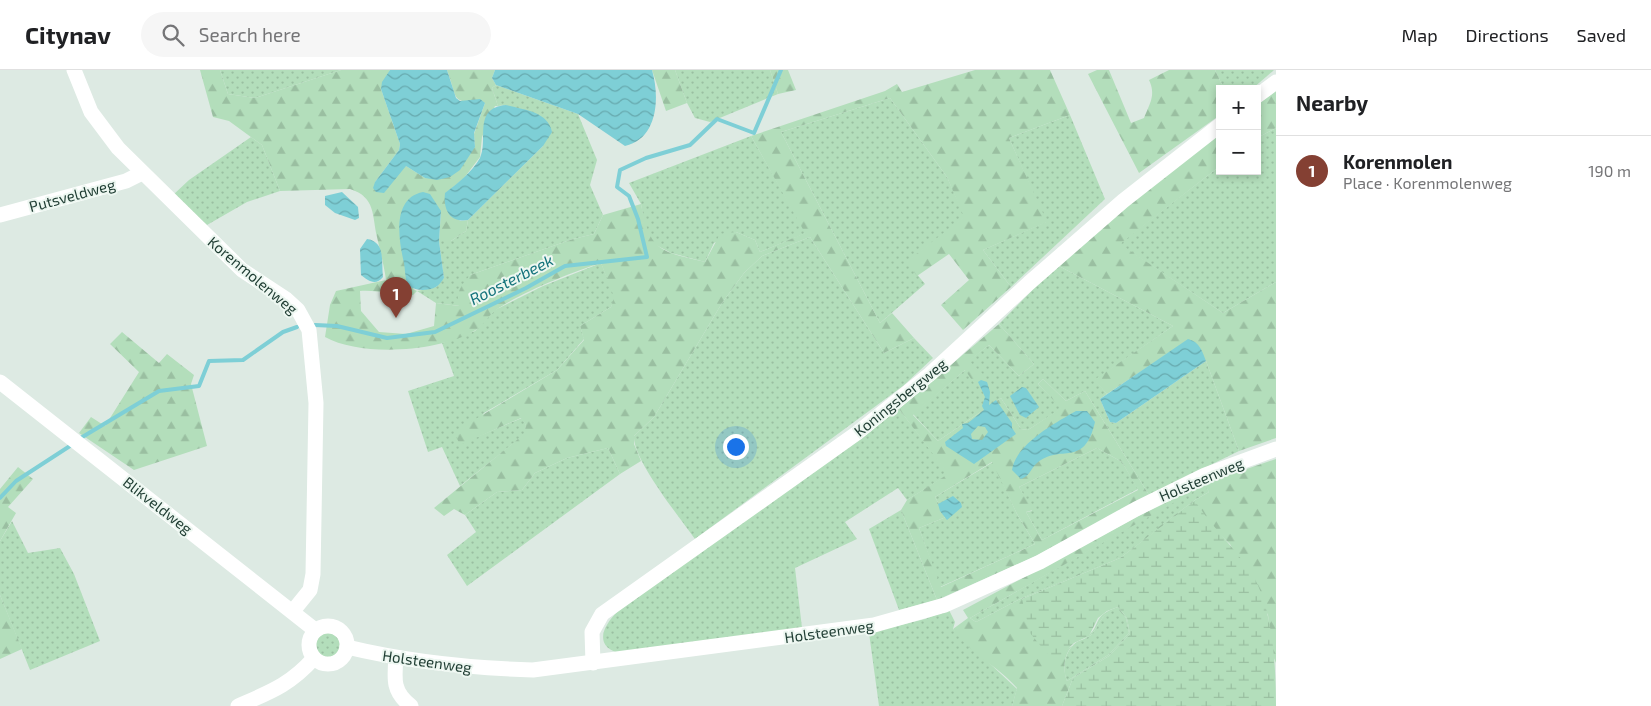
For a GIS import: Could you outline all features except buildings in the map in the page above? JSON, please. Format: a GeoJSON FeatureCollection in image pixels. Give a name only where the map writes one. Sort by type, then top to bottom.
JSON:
{"type":"FeatureCollection","features":[{"type":"Feature","properties":{"kind":"street","name":"Korenmolenweg"},"geometry":{"type":"LineString","coordinates":[[74,70],[91,112],[118,148],[242,270],[286,299],[298,310],[309,330],[316,379],[313,574],[310,590],[292,611]]}},
{"type":"Feature","properties":{"kind":"street"},"geometry":{"type":"LineString","coordinates":[[1261,93],[1276,82]]}},
{"type":"Feature","properties":{"kind":"street","name":"Koningsbergweg"},"geometry":{"type":"LineString","coordinates":[[593,663],[592,632],[602,614],[857,433],[930,374],[1029,283],[1123,201],[1216,128]]}},
{"type":"Feature","properties":{"kind":"street","name":"Putsveldweg"},"geometry":{"type":"LineString","coordinates":[[0,215],[126,181],[142,173]]}},
{"type":"Feature","properties":{"kind":"street","name":"Blikveldweg"},"geometry":{"type":"LineString","coordinates":[[0,382],[316,630]]}},
{"type":"Feature","properties":{"kind":"street","name":"Holsteenweg"},"geometry":{"type":"LineString","coordinates":[[347,647],[431,664],[478,669],[533,670],[874,626],[945,605],[1040,562],[1136,509],[1205,475],[1276,448]]}},
{"type":"Feature","properties":{"kind":"street"},"geometry":{"type":"LineString","coordinates":[[326,626],[338,628],[346,636],[347,647],[345,654],[336,663],[324,664],[314,658],[308,647],[309,641],[316,630],[326,626]]}},
{"type":"Feature","properties":{"kind":"street"},"geometry":{"type":"LineString","coordinates":[[238,706],[286,684],[298,676],[314,658]]}},
{"type":"Feature","properties":{"kind":"street"},"geometry":{"type":"LineString","coordinates":[[396,658],[394,681],[396,690],[411,706]]}},
{"type":"Feature","properties":{"kind":"green space"},"geometry":{"type":"Polygon","coordinates":[[[200,70],[220,70],[228,94],[255,98],[341,70],[390,70],[381,89],[400,144],[399,150],[375,182],[406,166],[425,178],[475,147],[474,134],[485,103],[466,102],[457,98],[447,70],[495,70],[492,78],[496,85],[492,88],[498,106],[495,106],[482,137],[480,157],[464,178],[445,194],[460,221],[468,220],[466,231],[451,241],[439,241],[441,211],[413,289],[417,291],[413,295],[360,291],[361,311],[379,332],[406,334],[434,326],[436,303],[459,306],[459,293],[470,275],[573,239],[594,234],[603,215],[641,204],[644,220],[653,241],[667,251],[705,262],[720,234],[736,232],[755,240],[760,252],[805,233],[751,136],[885,91],[897,84],[902,92],[975,70],[1050,70],[1070,115],[1009,138],[1047,222],[983,250],[1011,287],[963,330],[941,305],[969,280],[949,254],[917,276],[906,262],[964,217],[947,177],[890,98],[781,132],[880,323],[892,313],[914,338],[884,353],[810,237],[762,256],[744,273],[722,303],[654,417],[634,436],[634,444],[641,461],[620,474],[608,448],[567,458],[535,473],[522,490],[497,492],[465,515],[454,509],[444,516],[434,508],[524,434],[526,425],[521,418],[460,445],[454,432],[557,370],[584,340],[580,326],[611,307],[614,297],[601,263],[561,277],[506,303],[490,315],[474,331],[441,344],[400,349],[378,349],[340,343],[325,337],[330,305],[336,291],[386,280],[369,202],[358,192],[350,189],[280,191],[262,145],[229,121],[213,117],[200,70]]]}},
{"type":"Feature","properties":{"kind":"green space"},"geometry":{"type":"Polygon","coordinates":[[[220,70],[341,70],[255,98],[228,94],[220,70]]]}},
{"type":"Feature","properties":{"kind":"green space"},"geometry":{"type":"Polygon","coordinates":[[[652,70],[675,70],[687,103],[666,111],[652,70]]]}},
{"type":"Feature","properties":{"kind":"green space"},"geometry":{"type":"Polygon","coordinates":[[[675,70],[770,70],[778,94],[710,122],[695,118],[687,103],[675,70]]]}},
{"type":"Feature","properties":{"kind":"green space"},"geometry":{"type":"Polygon","coordinates":[[[770,70],[788,70],[796,90],[778,94],[770,70]]]}},
{"type":"Feature","properties":{"kind":"green space"},"geometry":{"type":"Polygon","coordinates":[[[1097,70],[1109,70],[1131,123],[1144,118],[1152,95],[1149,80],[1169,70],[1215,70],[1222,85],[1216,85],[1216,118],[1139,173],[1088,74],[1097,70]]]}},
{"type":"Feature","properties":{"kind":"green space"},"geometry":{"type":"Polygon","coordinates":[[[1215,70],[1274,70],[1257,85],[1222,85],[1215,70]]]}},
{"type":"Feature","properties":{"kind":"green space"},"geometry":{"type":"Polygon","coordinates":[[[496,85],[578,114],[597,160],[590,185],[603,215],[594,234],[573,239],[470,275],[460,306],[436,303],[417,291],[436,287],[444,278],[439,241],[451,241],[466,231],[468,220],[543,146],[506,105],[498,106],[492,88],[496,85]]]}},
{"type":"Feature","properties":{"kind":"green space"},"geometry":{"type":"Polygon","coordinates":[[[1276,90],[1276,128],[1261,136],[1261,130],[1261,102],[1276,90]]]}},
{"type":"Feature","properties":{"kind":"green space"},"geometry":{"type":"Polygon","coordinates":[[[890,98],[947,177],[965,217],[907,262],[925,284],[880,323],[781,132],[890,98]]]}},
{"type":"Feature","properties":{"kind":"green space"},"geometry":{"type":"Polygon","coordinates":[[[1070,115],[1105,199],[1011,287],[983,250],[1046,222],[1009,138],[1070,115]]]}},
{"type":"Feature","properties":{"kind":"green space"},"geometry":{"type":"Polygon","coordinates":[[[1276,128],[1276,282],[1223,313],[1119,244],[1216,169],[1216,175],[1261,175],[1261,136],[1276,128]]]}},
{"type":"Feature","properties":{"kind":"green space"},"geometry":{"type":"Polygon","coordinates":[[[751,136],[806,233],[760,252],[755,240],[736,232],[714,243],[705,262],[671,253],[654,244],[645,228],[641,204],[629,183],[751,136]]]}},
{"type":"Feature","properties":{"kind":"green space"},"geometry":{"type":"Polygon","coordinates":[[[251,137],[262,145],[280,191],[247,202],[207,225],[173,195],[189,180],[251,137]]]}},
{"type":"Feature","properties":{"kind":"green space"},"geometry":{"type":"Polygon","coordinates":[[[1216,137],[1216,169],[1120,244],[1223,313],[1276,282],[1276,438],[1239,451],[1206,361],[1188,340],[1107,394],[1094,380],[1173,326],[1057,265],[1119,212],[1216,137]]]}},
{"type":"Feature","properties":{"kind":"green space"},"geometry":{"type":"Polygon","coordinates":[[[810,237],[884,353],[914,338],[933,358],[903,386],[695,539],[648,473],[635,446],[634,436],[654,417],[722,303],[744,273],[762,256],[810,237]]]}},
{"type":"Feature","properties":{"kind":"green space"},"geometry":{"type":"Polygon","coordinates":[[[601,263],[615,297],[611,307],[580,326],[584,339],[557,370],[484,413],[460,444],[522,418],[526,425],[525,434],[460,486],[442,447],[428,452],[408,391],[454,376],[442,343],[475,331],[495,310],[543,286],[601,263]]]}},
{"type":"Feature","properties":{"kind":"green space"},"geometry":{"type":"Polygon","coordinates":[[[1057,265],[1173,326],[1095,380],[1107,394],[1100,399],[1110,422],[1116,423],[1206,361],[1239,451],[1149,495],[1085,391],[1066,401],[1043,379],[1038,384],[1062,408],[1028,430],[1021,429],[1001,398],[938,441],[913,414],[965,370],[984,376],[968,361],[989,345],[1019,376],[1034,364],[999,324],[1057,265]]]}},
{"type":"Feature","properties":{"kind":"green space"},"geometry":{"type":"Polygon","coordinates":[[[999,324],[1034,364],[1019,376],[989,345],[969,361],[985,376],[974,383],[965,370],[913,415],[938,441],[1001,398],[1021,429],[1028,430],[1061,408],[1038,384],[1043,379],[1066,401],[1085,391],[1149,495],[1034,557],[937,600],[901,510],[907,500],[948,474],[899,409],[999,324]],[[1097,448],[1019,487],[1033,510],[1026,512],[1042,540],[1138,490],[1122,462],[1097,448]],[[992,462],[935,497],[946,517],[919,528],[941,587],[1035,544],[1017,514],[992,462]]]}},
{"type":"Feature","properties":{"kind":"green space"},"geometry":{"type":"Polygon","coordinates":[[[122,332],[159,363],[167,354],[194,375],[191,384],[207,446],[134,470],[79,433],[91,417],[105,426],[139,372],[110,344],[122,332]]]}},
{"type":"Feature","properties":{"kind":"green space"},"geometry":{"type":"Polygon","coordinates":[[[899,409],[949,474],[907,500],[898,488],[845,522],[857,539],[795,568],[802,628],[622,654],[607,647],[603,636],[608,623],[618,611],[899,409]]]}},
{"type":"Feature","properties":{"kind":"green space"},"geometry":{"type":"Polygon","coordinates":[[[608,448],[620,474],[467,586],[447,555],[476,532],[465,515],[497,492],[522,490],[535,473],[567,458],[608,448]]]}},
{"type":"Feature","properties":{"kind":"green space"},"geometry":{"type":"Polygon","coordinates":[[[1097,448],[1122,462],[1138,489],[1042,540],[1026,512],[1032,511],[1019,487],[1097,448]]]}},
{"type":"Feature","properties":{"kind":"green space"},"geometry":{"type":"Polygon","coordinates":[[[1276,459],[1276,663],[1273,656],[1268,615],[1230,544],[1214,529],[1195,502],[1120,558],[1022,599],[1062,653],[1072,646],[1065,660],[1065,676],[1067,681],[1108,655],[1129,633],[1126,618],[1118,609],[1104,616],[1091,635],[1084,639],[1092,632],[1100,617],[1104,614],[1118,607],[1127,618],[1130,634],[1109,656],[1073,678],[1062,706],[1012,706],[1017,688],[968,646],[953,629],[968,618],[963,610],[1178,495],[1206,483],[1276,459]],[[1205,485],[970,618],[976,622],[1022,598],[1118,557],[1195,500],[1209,492],[1205,485]]]}},
{"type":"Feature","properties":{"kind":"green space"},"geometry":{"type":"Polygon","coordinates":[[[993,462],[1017,514],[1035,544],[940,587],[919,528],[946,517],[935,497],[993,462]]]}},
{"type":"Feature","properties":{"kind":"green space"},"geometry":{"type":"Polygon","coordinates":[[[18,467],[33,479],[8,507],[16,513],[0,541],[0,489],[18,467]]]}},
{"type":"Feature","properties":{"kind":"green space"},"geometry":{"type":"Polygon","coordinates":[[[1205,484],[1209,492],[1195,500],[1118,558],[1022,598],[976,622],[970,618],[1205,484]]]}},
{"type":"Feature","properties":{"kind":"green space"},"geometry":{"type":"Polygon","coordinates":[[[1195,501],[1250,571],[1258,585],[1264,601],[1272,636],[1276,706],[1062,706],[1073,678],[1109,656],[1130,634],[1127,618],[1118,607],[1107,611],[1098,618],[1089,636],[1074,643],[1054,662],[1030,633],[1022,599],[1120,558],[1195,501]]]}},
{"type":"Feature","properties":{"kind":"green space"},"geometry":{"type":"Polygon","coordinates":[[[901,510],[937,600],[899,610],[869,529],[901,510]]]}},
{"type":"Feature","properties":{"kind":"green space"},"geometry":{"type":"Polygon","coordinates":[[[12,521],[28,553],[60,548],[74,574],[100,641],[30,670],[0,595],[0,541],[12,521]]]}},
{"type":"Feature","properties":{"kind":"green space"},"geometry":{"type":"Polygon","coordinates":[[[0,595],[22,649],[0,659],[0,595]]]}},
{"type":"Feature","properties":{"kind":"green space"},"geometry":{"type":"Polygon","coordinates":[[[1118,608],[1126,618],[1129,633],[1108,655],[1067,681],[1065,660],[1069,650],[1077,642],[1091,635],[1107,613],[1118,608]]]}},
{"type":"Feature","properties":{"kind":"green space"},"geometry":{"type":"Polygon","coordinates":[[[949,610],[955,622],[953,629],[1017,689],[1012,706],[879,706],[869,633],[925,619],[949,610]]]}},
{"type":"Feature","properties":{"kind":"green space"},"geometry":{"type":"Polygon","coordinates":[[[328,633],[336,637],[340,645],[336,653],[328,657],[320,653],[316,645],[320,637],[328,633]]]}},
{"type":"Feature","properties":{"kind":"water"},"geometry":{"type":"Polygon","coordinates":[[[390,70],[447,70],[456,98],[460,101],[480,99],[485,103],[474,133],[475,147],[460,170],[450,177],[437,180],[425,178],[406,166],[384,193],[376,192],[373,188],[375,182],[399,150],[400,144],[381,89],[382,82],[390,70]]]}},
{"type":"Feature","properties":{"kind":"water"},"geometry":{"type":"Polygon","coordinates":[[[495,70],[652,70],[656,92],[654,116],[644,135],[636,142],[625,146],[578,114],[496,85],[492,78],[495,70]]]}},
{"type":"Feature","properties":{"kind":"water"},"geometry":{"type":"Polygon","coordinates":[[[506,105],[534,112],[546,120],[552,132],[543,146],[468,220],[452,217],[445,205],[445,193],[468,173],[480,158],[485,118],[489,112],[495,107],[506,105]]]}},
{"type":"Feature","properties":{"kind":"water"},"geometry":{"type":"Polygon","coordinates":[[[342,192],[358,207],[359,218],[355,220],[335,213],[325,205],[325,196],[342,192]]]}},
{"type":"Feature","properties":{"kind":"water"},"geometry":{"type":"Polygon","coordinates":[[[423,192],[430,194],[441,211],[439,241],[444,278],[436,287],[420,290],[409,286],[407,283],[399,233],[402,212],[406,203],[413,196],[423,192]]]}},
{"type":"Feature","properties":{"kind":"water"},"geometry":{"type":"Polygon","coordinates":[[[367,239],[377,244],[381,253],[383,277],[375,282],[369,281],[361,275],[360,249],[367,239]]]}},
{"type":"Feature","properties":{"kind":"water"},"geometry":{"type":"Polygon","coordinates":[[[1188,339],[1198,345],[1206,361],[1116,423],[1110,422],[1100,399],[1188,339]]]}},
{"type":"Feature","properties":{"kind":"water"},"geometry":{"type":"Polygon","coordinates":[[[981,380],[987,382],[990,392],[989,405],[996,400],[1012,423],[1012,428],[1016,434],[974,464],[946,446],[945,442],[963,428],[962,424],[968,423],[984,410],[982,406],[985,397],[978,382],[981,380]],[[978,426],[971,434],[972,439],[982,440],[988,432],[985,427],[978,426]]]}},
{"type":"Feature","properties":{"kind":"water"},"geometry":{"type":"Polygon","coordinates":[[[1022,387],[1026,388],[1039,407],[1026,418],[1020,415],[1010,396],[1022,387]]]}},
{"type":"Feature","properties":{"kind":"water"},"geometry":{"type":"Polygon","coordinates":[[[1076,411],[1087,411],[1095,422],[1085,445],[1071,453],[1046,457],[1037,463],[1027,476],[1021,479],[1012,470],[1015,460],[1028,443],[1076,411]]]}},
{"type":"Feature","properties":{"kind":"water"},"geometry":{"type":"Polygon","coordinates":[[[953,496],[961,503],[962,507],[947,520],[940,511],[938,504],[953,496]]]}},
{"type":"Feature","properties":{"kind":"waterway","name":"Roosterbeek"},"geometry":{"type":"LineString","coordinates":[[315,325],[337,326],[387,338],[435,332],[526,288],[565,266],[647,257],[638,219],[629,196],[617,187],[620,170],[646,158],[690,145],[717,119],[754,133],[781,70]]}},
{"type":"Feature","properties":{"kind":"waterway","name":"Roosterbeek"},"geometry":{"type":"LineString","coordinates":[[79,439],[159,391],[199,386],[209,361],[243,360],[283,332],[297,327]]}},
{"type":"Feature","properties":{"kind":"waterway","name":"Roosterbeek"},"geometry":{"type":"LineString","coordinates":[[0,498],[16,481],[73,444]]}},
{"type":"Feature","properties":{"kind":"place","name":"Korenmolen"},"geometry":{"type":"Point","coordinates":[396,318]}}]}
